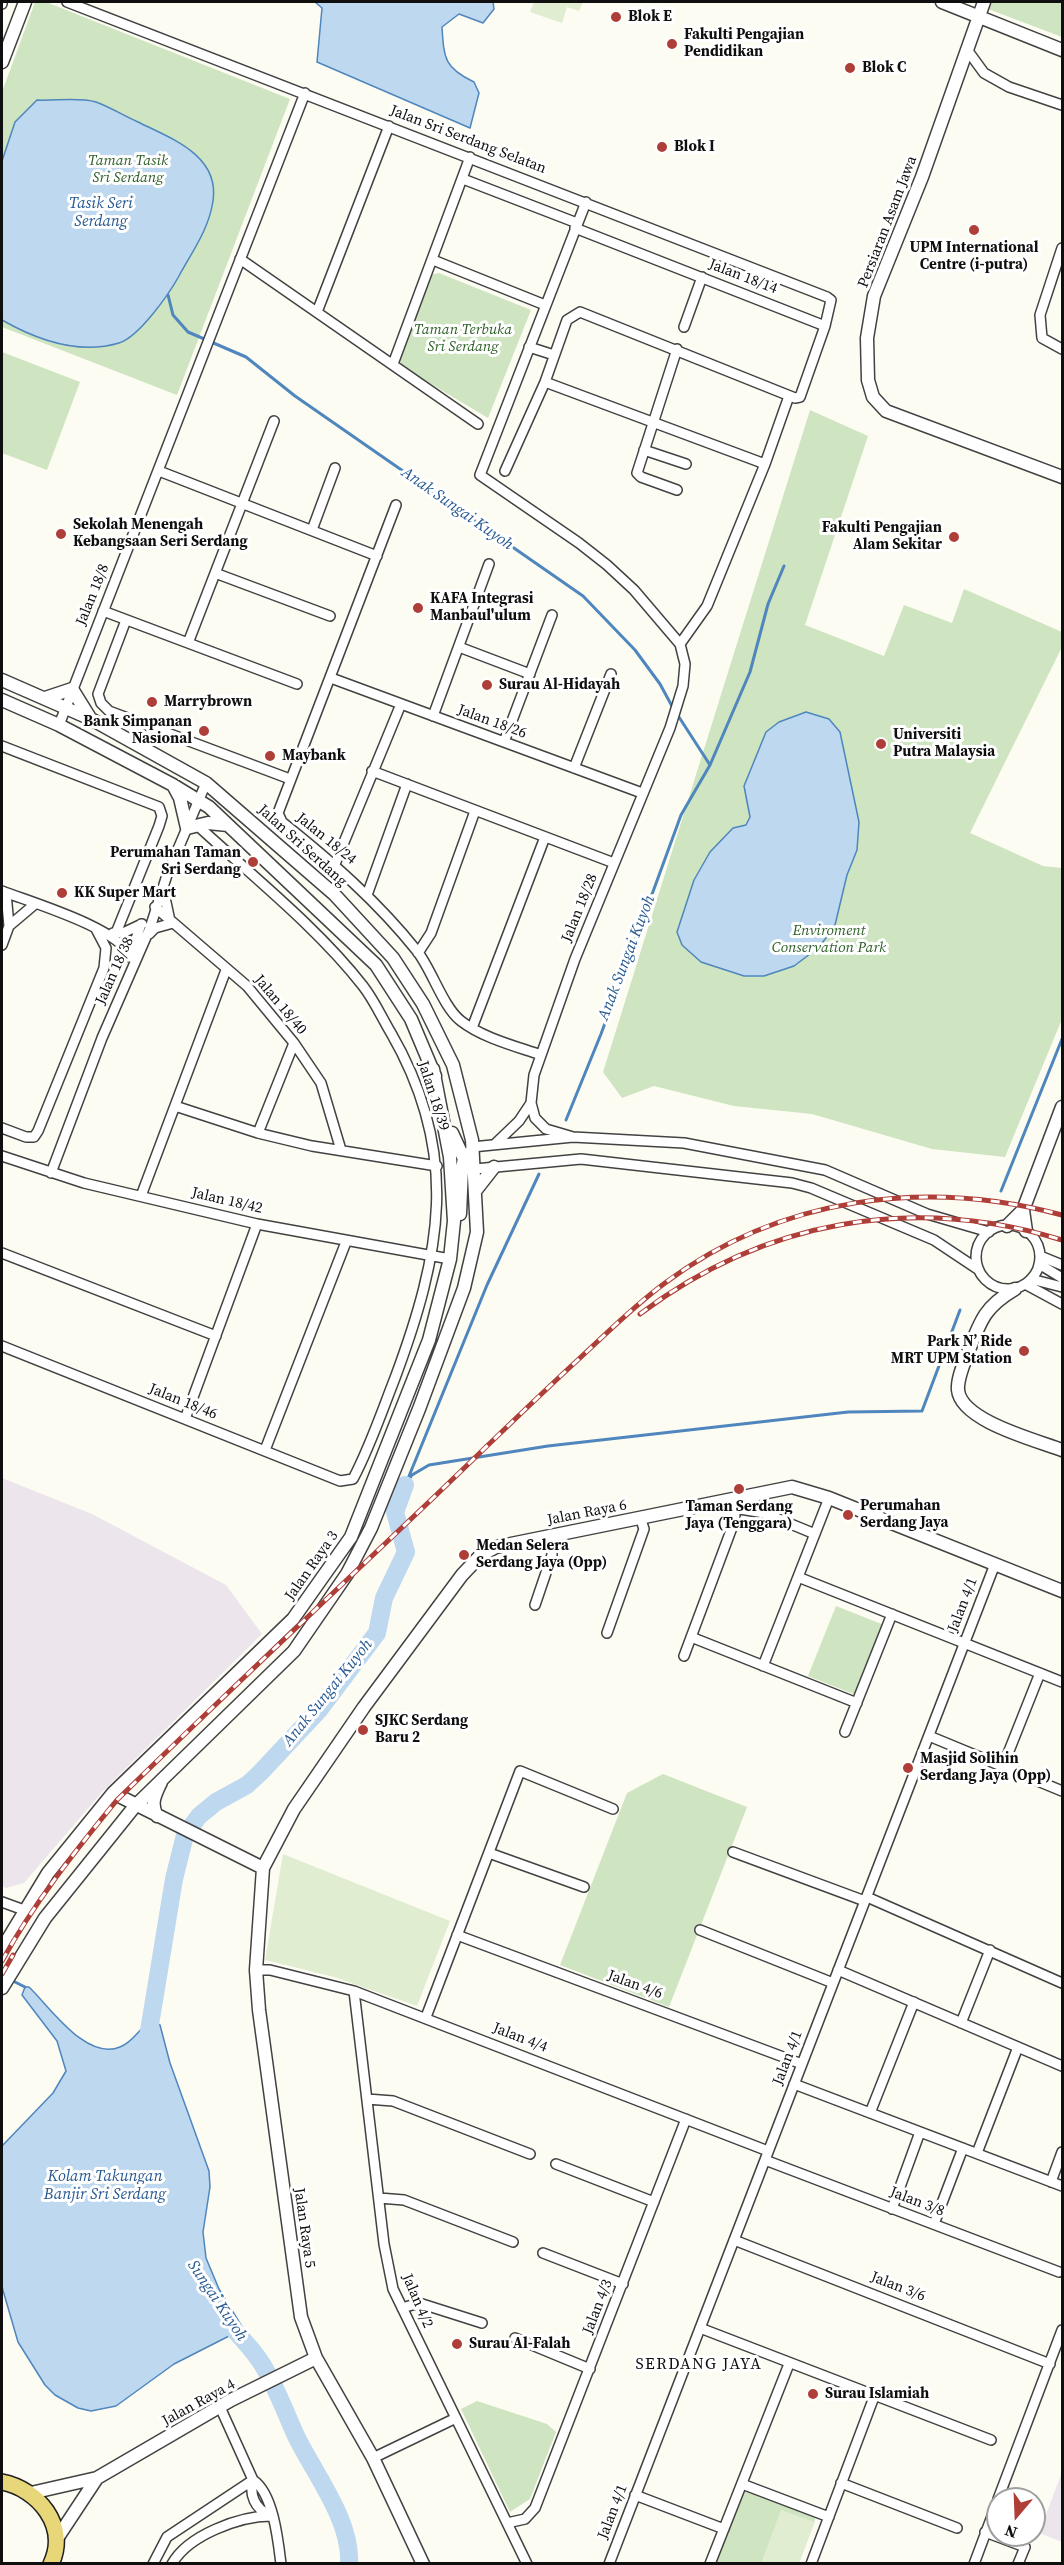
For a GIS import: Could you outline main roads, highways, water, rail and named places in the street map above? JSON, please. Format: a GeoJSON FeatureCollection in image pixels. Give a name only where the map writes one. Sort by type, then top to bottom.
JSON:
{"type":"FeatureCollection","features":[{"type":"Feature","properties":{"kind":"main road"},"geometry":{"type":"LineString","coordinates":[[6,2481],[32,2493],[44,2506],[53,2522],[56,2540],[51,2564]]}},
{"type":"Feature","properties":{"kind":"water"},"geometry":{"type":"Polygon","coordinates":[[[315,2],[493,2],[494,9],[483,23],[459,14],[442,27],[445,54],[451,67],[474,82],[479,93],[470,128],[317,62],[322,8],[315,2]]]}},
{"type":"Feature","properties":{"kind":"water","name":"Tasik Seri Serdang"},"geometry":{"type":"Polygon","coordinates":[[[37,100],[82,100],[101,104],[178,142],[201,160],[209,172],[213,185],[213,201],[208,221],[199,240],[161,304],[135,333],[119,343],[89,347],[74,346],[29,334],[2,320],[2,161],[15,122],[37,100]]]}},
{"type":"Feature","properties":{"kind":"water"},"geometry":{"type":"Polygon","coordinates":[[[806,712],[829,719],[840,732],[859,822],[857,850],[847,875],[835,925],[818,948],[794,966],[764,976],[744,976],[701,962],[682,945],[677,932],[694,880],[710,852],[733,828],[746,825],[750,817],[744,786],[766,732],[779,722],[806,712]]]}},
{"type":"Feature","properties":{"kind":"water","name":"Kolam Takungan Banjir Sri Serdang"},"geometry":{"type":"Polygon","coordinates":[[[25,1987],[29,1987],[70,2030],[94,2046],[107,2049],[120,2047],[129,2042],[151,2021],[160,2025],[170,2063],[209,2171],[210,2187],[203,2232],[206,2258],[219,2289],[241,2325],[235,2333],[174,2364],[116,2406],[91,2411],[78,2408],[55,2395],[45,2385],[18,2342],[2,2287],[2,2146],[53,2093],[66,2071],[57,2041],[22,1995],[25,1987]]]}},
{"type":"Feature","properties":{"kind":"waterway","name":"Anak Sungai Kuyoh"},"geometry":{"type":"LineString","coordinates":[[168,295],[173,315],[188,332],[246,357],[295,396],[583,596],[635,650],[660,684],[673,708]]}},
{"type":"Feature","properties":{"kind":"waterway","name":"Anak Sungai Kuyoh"},"geometry":{"type":"LineString","coordinates":[[566,1120],[601,1034],[681,815],[710,765],[750,672],[768,604],[784,566]]}},
{"type":"Feature","properties":{"kind":"waterway","name":"Anak Sungai Kuyoh"},"geometry":{"type":"LineString","coordinates":[[677,714],[710,765]]}},
{"type":"Feature","properties":{"kind":"waterway"},"geometry":{"type":"LineString","coordinates":[[1001,1191],[1062,1039]]}},
{"type":"Feature","properties":{"kind":"waterway","name":"Anak Sungai Kuyoh"},"geometry":{"type":"LineString","coordinates":[[407,1481],[487,1285],[539,1174]]}},
{"type":"Feature","properties":{"kind":"waterway"},"geometry":{"type":"LineString","coordinates":[[405,1485],[412,1475],[429,1465],[548,1446],[848,1412],[922,1411],[960,1310]]}},
{"type":"Feature","properties":{"kind":"waterway","name":"Anak Sungai Kuyoh"},"geometry":{"type":"LineString","coordinates":[[147,2043],[174,1879],[185,1835],[199,1816],[216,1802],[247,1785],[260,1773],[319,1710],[377,1633],[384,1598],[406,1552],[395,1512],[405,1485]]}},
{"type":"Feature","properties":{"kind":"waterway","name":"Sungai Kuyoh"},"geometry":{"type":"LineString","coordinates":[[11,1980],[25,1987]]}},
{"type":"Feature","properties":{"kind":"waterway","name":"Sungai Kuyoh"},"geometry":{"type":"LineString","coordinates":[[222,2314],[256,2355],[280,2398],[296,2436],[338,2514],[345,2531],[349,2564]]}},
{"type":"Feature","properties":{"kind":"railway"},"geometry":{"type":"LineString","coordinates":[[2,1961],[56,1878],[117,1800],[544,1392],[643,1300],[665,1283],[709,1254],[756,1231],[805,1214],[856,1203],[907,1198],[959,1198],[1011,1204],[1062,1215]]}},
{"type":"Feature","properties":{"kind":"railway"},"geometry":{"type":"LineString","coordinates":[[640,1314],[688,1282],[738,1256],[789,1237],[842,1224],[896,1218],[951,1219],[1006,1226],[1062,1240]]}},
{"type":"Feature","properties":{"kind":"railway"},"geometry":{"type":"LineString","coordinates":[[2,1974],[13,1955]]}},
{"type":"Feature","properties":{"kind":"place","name":"Blok E"},"geometry":{"type":"Point","coordinates":[616,17]}},
{"type":"Feature","properties":{"kind":"place","name":"Fakulti Pengajian Pendidikan"},"geometry":{"type":"Point","coordinates":[672,44]}},
{"type":"Feature","properties":{"kind":"place","name":"Blok C"},"geometry":{"type":"Point","coordinates":[850,68]}},
{"type":"Feature","properties":{"kind":"place","name":"Blok I"},"geometry":{"type":"Point","coordinates":[662,147]}},
{"type":"Feature","properties":{"kind":"place","name":"UPM International Centre (i-putra)"},"geometry":{"type":"Point","coordinates":[974,230]}},
{"type":"Feature","properties":{"kind":"place","name":"Sekolah Menengah Kebangsaan Seri Serdang"},"geometry":{"type":"Point","coordinates":[61,534]}},
{"type":"Feature","properties":{"kind":"place","name":"Fakulti Pengajian Alam Sekitar"},"geometry":{"type":"Point","coordinates":[954,537]}},
{"type":"Feature","properties":{"kind":"place","name":"KAFA Integrasi Manbaul'ulum"},"geometry":{"type":"Point","coordinates":[418,608]}},
{"type":"Feature","properties":{"kind":"place","name":"Surau Al-Hidayah"},"geometry":{"type":"Point","coordinates":[487,685]}},
{"type":"Feature","properties":{"kind":"place","name":"Marrybrown"},"geometry":{"type":"Point","coordinates":[152,702]}},
{"type":"Feature","properties":{"kind":"place","name":"Bank Simpanan Nasional"},"geometry":{"type":"Point","coordinates":[204,731]}},
{"type":"Feature","properties":{"kind":"place","name":"Universiti Putra Malaysia"},"geometry":{"type":"Point","coordinates":[881,744]}},
{"type":"Feature","properties":{"kind":"place","name":"Maybank"},"geometry":{"type":"Point","coordinates":[270,756]}},
{"type":"Feature","properties":{"kind":"place","name":"Perumahan Taman Sri Serdang"},"geometry":{"type":"Point","coordinates":[253,862]}},
{"type":"Feature","properties":{"kind":"place","name":"KK Super Mart"},"geometry":{"type":"Point","coordinates":[62,893]}},
{"type":"Feature","properties":{"kind":"place","name":"Park N’ Ride MRT UPM Station"},"geometry":{"type":"Point","coordinates":[1024,1351]}},
{"type":"Feature","properties":{"kind":"place","name":"Taman Serdang Jaya (Tenggara)"},"geometry":{"type":"Point","coordinates":[739,1489]}},
{"type":"Feature","properties":{"kind":"place","name":"Perumahan Serdang Jaya"},"geometry":{"type":"Point","coordinates":[848,1515]}},
{"type":"Feature","properties":{"kind":"place","name":"Medan Selera Serdang Jaya (Opp)"},"geometry":{"type":"Point","coordinates":[464,1555]}},
{"type":"Feature","properties":{"kind":"place","name":"SJKC Serdang Baru 2"},"geometry":{"type":"Point","coordinates":[363,1730]}},
{"type":"Feature","properties":{"kind":"place","name":"Masjid Solihin Serdang Jaya (Opp)"},"geometry":{"type":"Point","coordinates":[908,1768]}},
{"type":"Feature","properties":{"kind":"place","name":"Surau Al-Falah"},"geometry":{"type":"Point","coordinates":[457,2344]}},
{"type":"Feature","properties":{"kind":"place","name":"Surau Islamiah"},"geometry":{"type":"Point","coordinates":[813,2394]}},
{"type":"Feature","properties":{"kind":"district","name":"SERDANG JAYA"},"geometry":{"type":"Point","coordinates":[699,2365]}},
{"type":"Feature","properties":{"kind":"park label","name":"Taman Tasik Sri Serdang"},"geometry":{"type":"Point","coordinates":[128,170]}},
{"type":"Feature","properties":{"kind":"park label","name":"Taman Terbuka Sri Serdang"},"geometry":{"type":"Point","coordinates":[463,338]}},
{"type":"Feature","properties":{"kind":"park label","name":"Enviroment Conservation Park"},"geometry":{"type":"Point","coordinates":[829,940]}}]}
